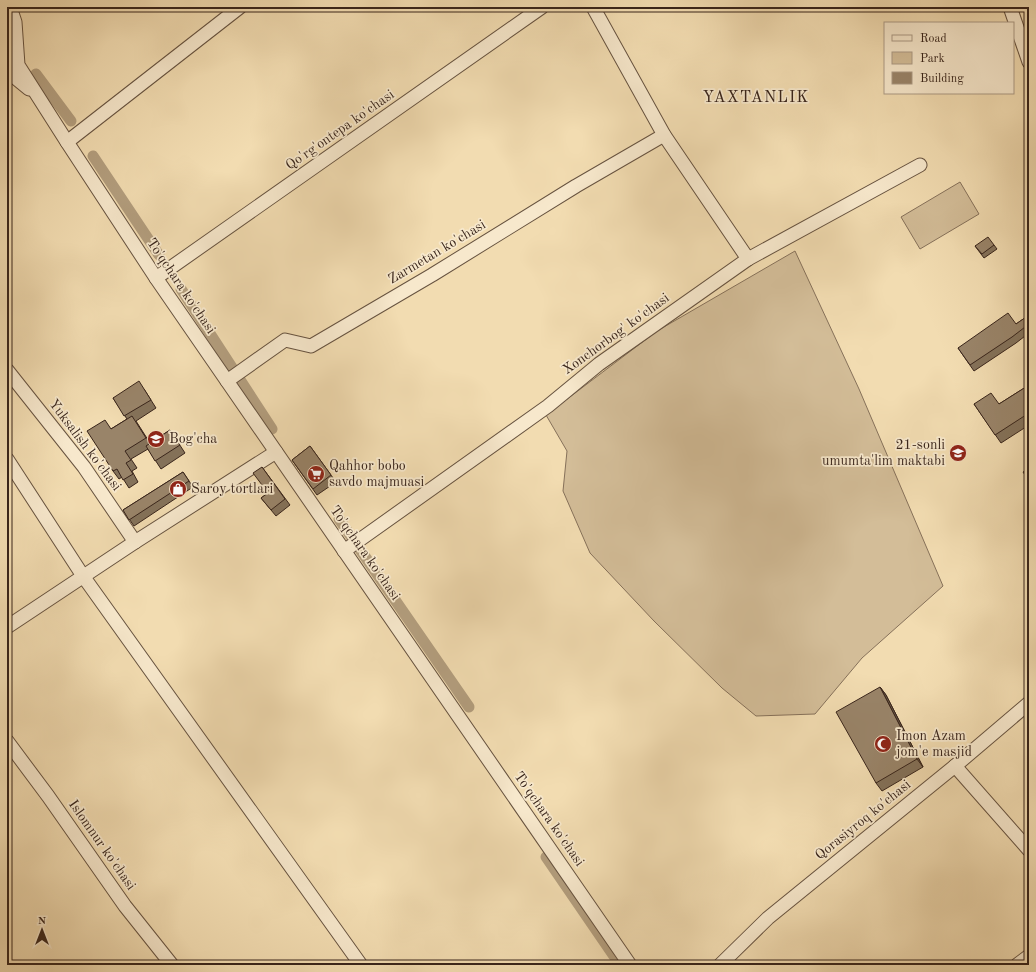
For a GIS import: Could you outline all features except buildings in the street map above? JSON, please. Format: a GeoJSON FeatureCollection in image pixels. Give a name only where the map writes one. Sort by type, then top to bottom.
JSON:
{"type":"FeatureCollection","features":[{"type":"Feature","properties":{"kind":"street","name":"To'qchara ko'chasi"},"geometry":{"type":"LineString","coordinates":[[10,7],[15,22],[18,65],[67,142],[156,278],[630,965]]}},
{"type":"Feature","properties":{"kind":"street"},"geometry":{"type":"LineString","coordinates":[[67,142],[240,7]]}},
{"type":"Feature","properties":{"kind":"street","name":"Qo'rg'ontepa ko'chasi"},"geometry":{"type":"LineString","coordinates":[[156,278],[542,7]]}},
{"type":"Feature","properties":{"kind":"street"},"geometry":{"type":"LineString","coordinates":[[593,7],[664,135],[748,259]]}},
{"type":"Feature","properties":{"kind":"street"},"geometry":{"type":"LineString","coordinates":[[1010,7],[1029,62]]}},
{"type":"Feature","properties":{"kind":"street"},"geometry":{"type":"LineString","coordinates":[[7,72],[39,98]]}},
{"type":"Feature","properties":{"kind":"street","name":"Zarmetan ko'chasi"},"geometry":{"type":"LineString","coordinates":[[227,381],[285,340],[312,346],[432,275],[576,186],[664,135]]}},
{"type":"Feature","properties":{"kind":"street","name":"Xonchorbog' ko'chasi"},"geometry":{"type":"LineString","coordinates":[[344,550],[548,406],[600,364],[748,259],[920,165]]}},
{"type":"Feature","properties":{"kind":"street","name":"Yuksalish ko'chasi"},"geometry":{"type":"LineString","coordinates":[[7,370],[84,467],[135,542]]}},
{"type":"Feature","properties":{"kind":"street"},"geometry":{"type":"LineString","coordinates":[[7,627],[135,542],[276,452]]}},
{"type":"Feature","properties":{"kind":"street"},"geometry":{"type":"LineString","coordinates":[[7,459],[83,576],[361,965]]}},
{"type":"Feature","properties":{"kind":"street","name":"Qorasiyroq ko'chasi"},"geometry":{"type":"LineString","coordinates":[[720,965],[768,918],[955,766],[1029,703]]}},
{"type":"Feature","properties":{"kind":"street","name":"Islomnur ko'chasi"},"geometry":{"type":"LineString","coordinates":[[7,741],[48,796],[125,906],[172,965]]}},
{"type":"Feature","properties":{"kind":"street"},"geometry":{"type":"LineString","coordinates":[[955,766],[1029,850]]}},
{"type":"Feature","properties":{"kind":"street"},"geometry":{"type":"LineString","coordinates":[[1017,965],[1029,956]]}},
{"type":"Feature","properties":{"kind":"green space"},"geometry":{"type":"Polygon","coordinates":[[[960,182],[979,214],[920,249],[901,217],[960,182]]]}},
{"type":"Feature","properties":{"kind":"green space"},"geometry":{"type":"Polygon","coordinates":[[[795,251],[859,389],[943,586],[862,658],[815,714],[756,716],[722,688],[654,621],[590,553],[563,491],[567,451],[546,415],[657,331],[795,251]]]}},
{"type":"Feature","properties":{"kind":"waterway"},"geometry":{"type":"LineString","coordinates":[[36,74],[71,121]]}},
{"type":"Feature","properties":{"kind":"waterway"},"geometry":{"type":"LineString","coordinates":[[93,156],[159,255]]}},
{"type":"Feature","properties":{"kind":"waterway"},"geometry":{"type":"LineString","coordinates":[[181,289],[272,429]]}},
{"type":"Feature","properties":{"kind":"waterway"},"geometry":{"type":"LineString","coordinates":[[339,519],[469,707]]}},
{"type":"Feature","properties":{"kind":"waterway"},"geometry":{"type":"LineString","coordinates":[[546,857],[620,965]]}},
{"type":"Feature","properties":{"kind":"place","name":"Bog'cha"},"geometry":{"type":"Point","coordinates":[156,439]}},
{"type":"Feature","properties":{"kind":"place","name":"21-sonli umumta'lim maktabi"},"geometry":{"type":"Point","coordinates":[958,453]}},
{"type":"Feature","properties":{"kind":"place","name":"Qahhor bobo savdo majmuasi"},"geometry":{"type":"Point","coordinates":[316,474]}},
{"type":"Feature","properties":{"kind":"place","name":"Saroy tortlari"},"geometry":{"type":"Point","coordinates":[178,489]}},
{"type":"Feature","properties":{"kind":"place","name":"Imon Azam jom'e masjid"},"geometry":{"type":"Point","coordinates":[883,744]}},
{"type":"Feature","properties":{"kind":"district","name":"YAXTANLIK"},"geometry":{"type":"Point","coordinates":[756,98]}}]}
